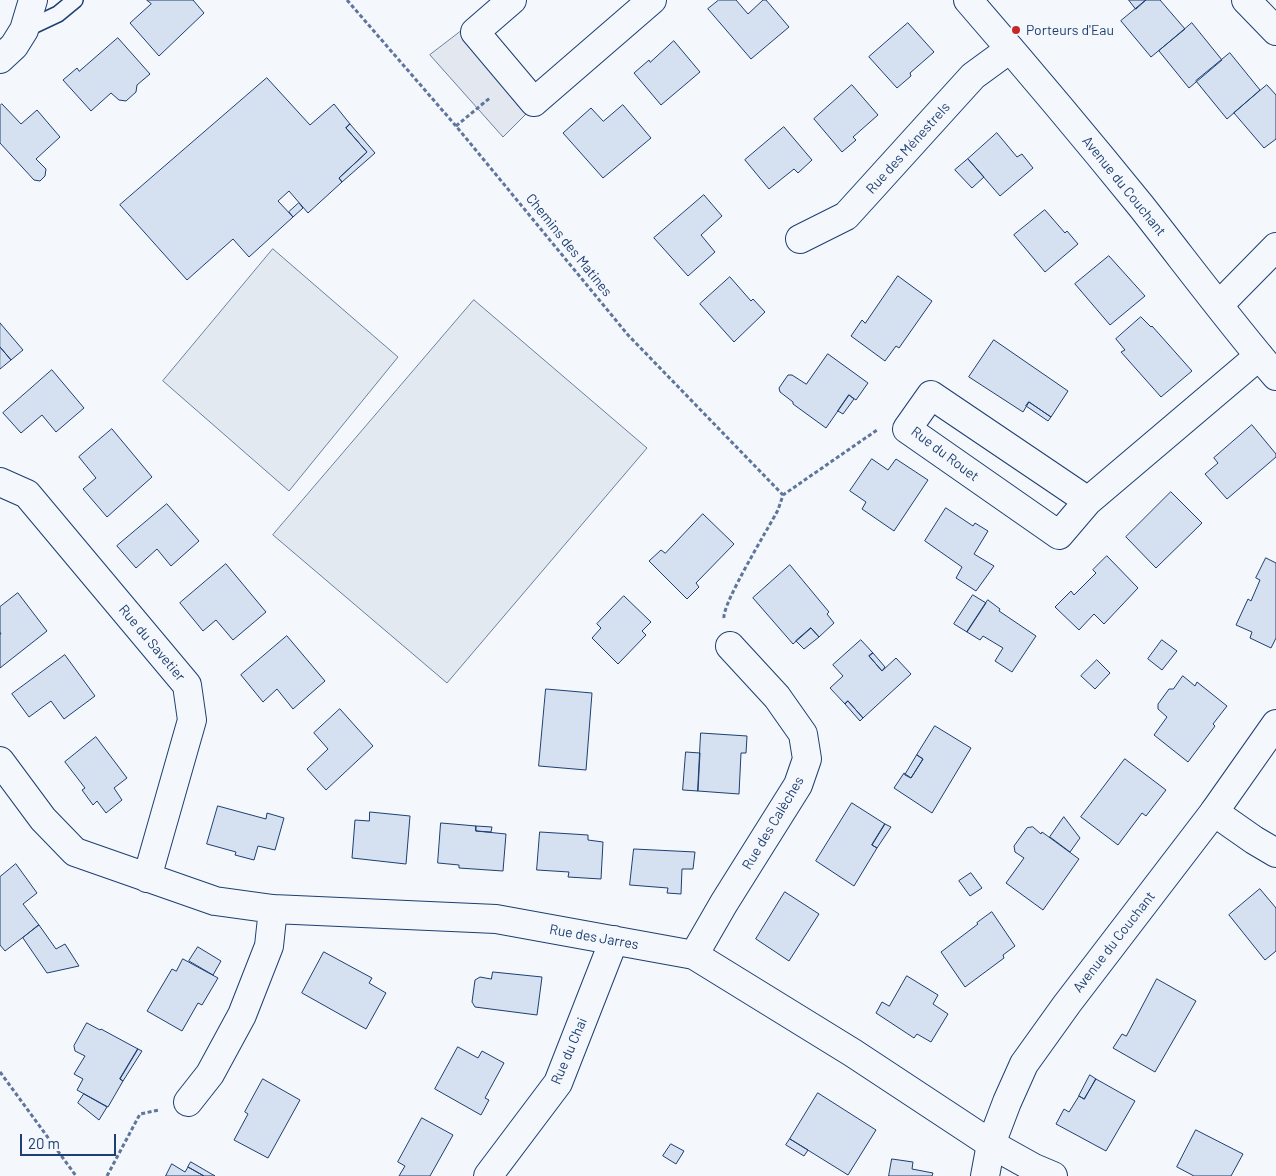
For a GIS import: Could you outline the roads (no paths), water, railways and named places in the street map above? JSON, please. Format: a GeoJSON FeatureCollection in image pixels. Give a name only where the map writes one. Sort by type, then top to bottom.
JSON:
{"type":"FeatureCollection","features":[{"type":"Feature","properties":{"kind":"street"},"geometry":{"type":"LineString","coordinates":[[0,59],[14,46],[24,30],[33,0]]}},
{"type":"Feature","properties":{"kind":"street"},"geometry":{"type":"LineString","coordinates":[[512,0],[476,32],[534,102],[652,0]]}},
{"type":"Feature","properties":{"kind":"street","name":"Avenue du Couchant"},"geometry":{"type":"LineString","coordinates":[[968,0],[1141,206],[1268,366]]}},
{"type":"Feature","properties":{"kind":"street"},"geometry":{"type":"LineString","coordinates":[[1246,0],[1276,31]]}},
{"type":"Feature","properties":{"kind":"street","name":"Rue des Ménestrels"},"geometry":{"type":"LineString","coordinates":[[800,239],[846,216],[973,76],[1010,49]]}},
{"type":"Feature","properties":{"kind":"street"},"geometry":{"type":"LineString","coordinates":[[1219,305],[1276,247]]}},
{"type":"Feature","properties":{"kind":"street","name":"Rue du Rouet"},"geometry":{"type":"LineString","coordinates":[[1088,501],[931,395],[907,429],[1059,535],[1088,501],[1268,366]]}},
{"type":"Feature","properties":{"kind":"street","name":"Rue du Savetier"},"geometry":{"type":"LineString","coordinates":[[0,482],[27,494],[187,685],[192,720],[147,878]]}},
{"type":"Feature","properties":{"kind":"street","name":"Rue des Calèches"},"geometry":{"type":"LineString","coordinates":[[694,955],[724,903],[798,785],[808,759],[803,734],[777,697],[730,646]]}},
{"type":"Feature","properties":{"kind":"street","name":"Avenue du Couchant"},"geometry":{"type":"LineString","coordinates":[[985,1176],[991,1144],[1024,1064],[1067,1004],[1214,812],[1276,724]]}},
{"type":"Feature","properties":{"kind":"street","name":"Rue des Jarres"},"geometry":{"type":"LineString","coordinates":[[0,761],[43,819],[75,852],[215,900],[273,909],[496,919],[694,955],[853,1053],[991,1144],[1034,1168],[1053,1176]]}},
{"type":"Feature","properties":{"kind":"street"},"geometry":{"type":"LineString","coordinates":[[1214,812],[1276,853]]}},
{"type":"Feature","properties":{"kind":"street"},"geometry":{"type":"LineString","coordinates":[[188,1102],[210,1074],[242,1014],[269,946],[273,909]]}},
{"type":"Feature","properties":{"kind":"street","name":"Rue du Chai"},"geometry":{"type":"LineString","coordinates":[[488,1176],[558,1083],[614,940]]}},
{"type":"Feature","properties":{"kind":"lane"},"geometry":{"type":"LineString","coordinates":[[24,30],[58,14],[75,0]]}},
{"type":"Feature","properties":{"kind":"place","name":"Porteurs d'Eau"},"geometry":{"type":"Point","coordinates":[1016,30]}}]}
